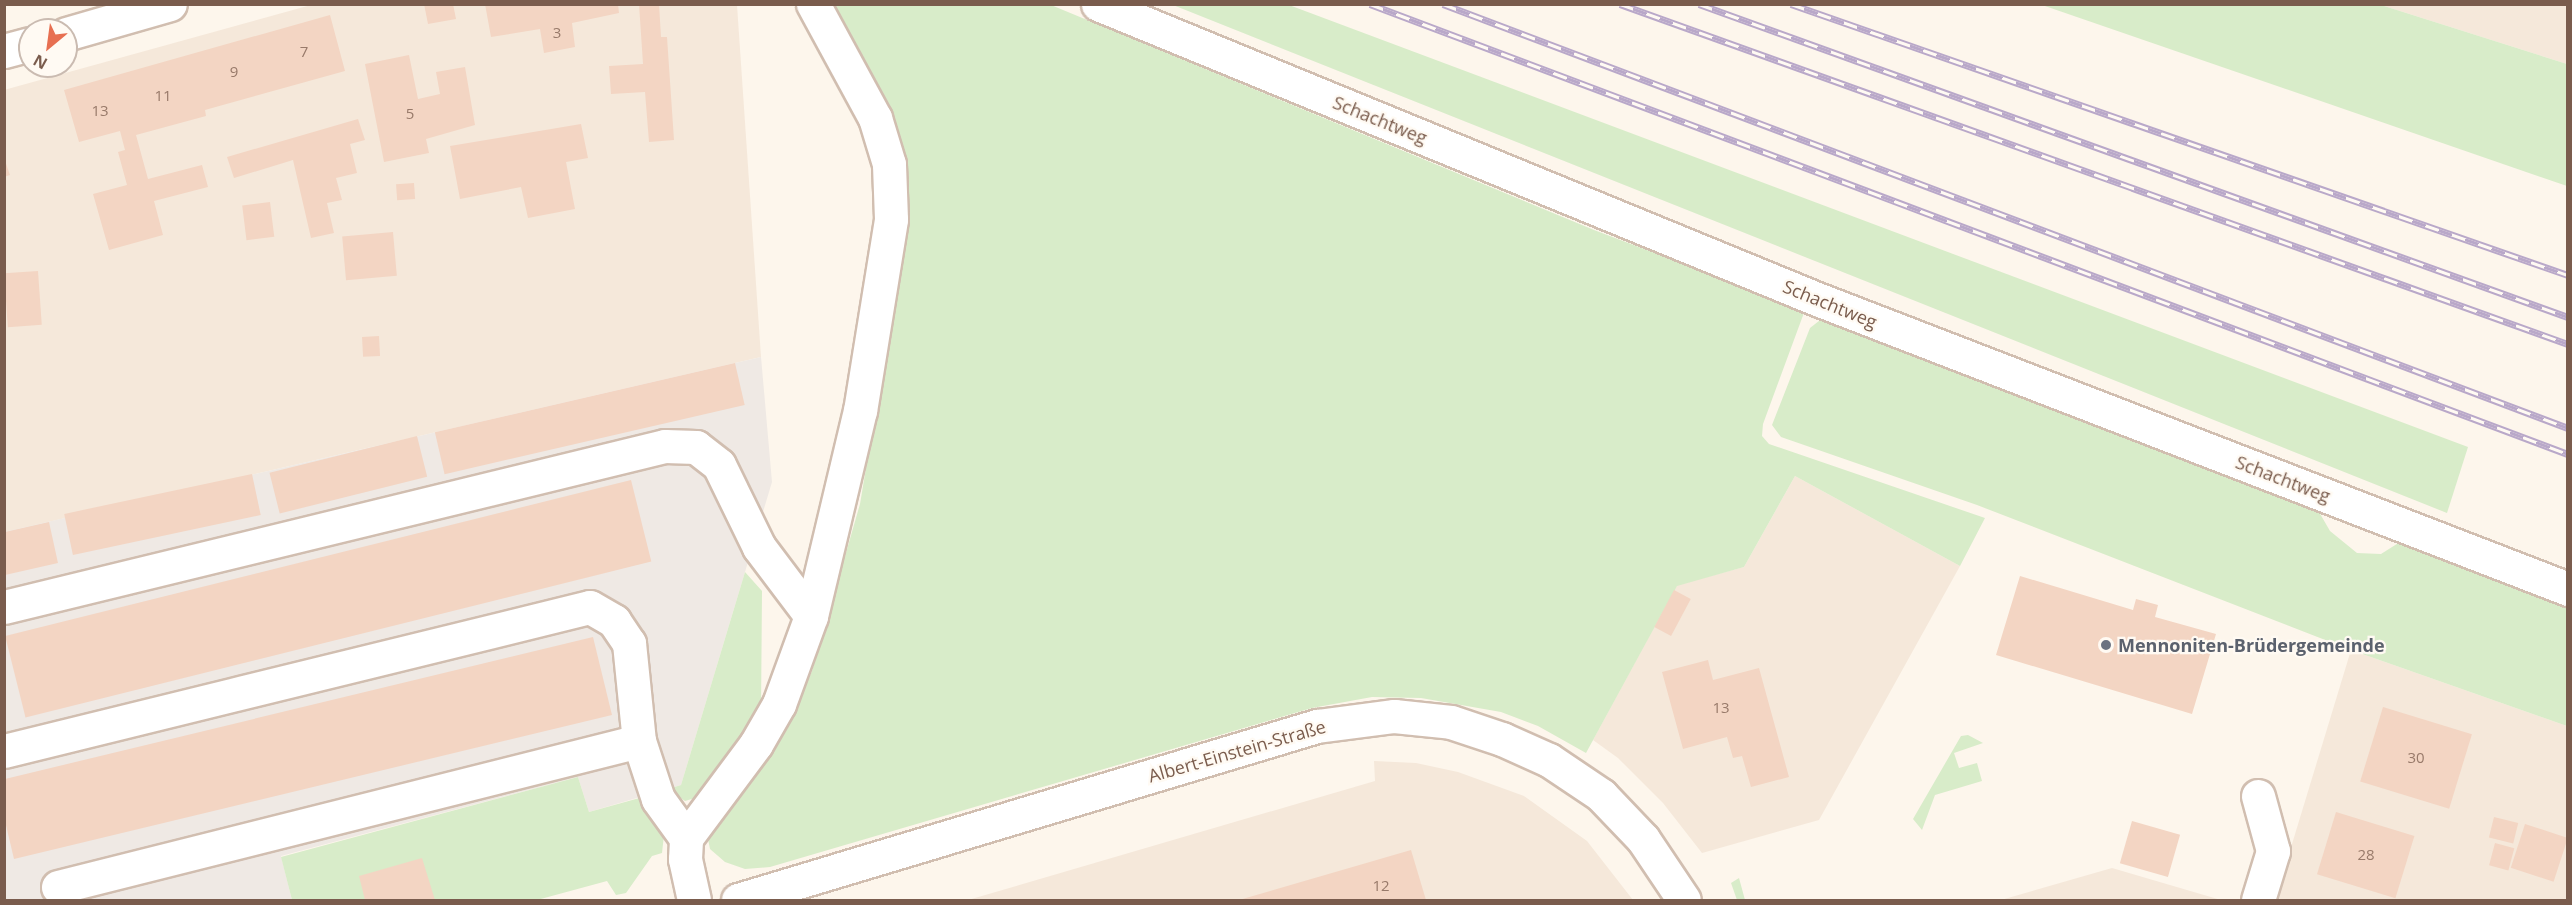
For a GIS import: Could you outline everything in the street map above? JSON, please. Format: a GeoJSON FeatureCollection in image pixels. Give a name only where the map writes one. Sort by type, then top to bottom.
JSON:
{"type":"FeatureCollection","features":[{"type":"Feature","properties":{"kind":"street"},"geometry":{"type":"LineString","coordinates":[[78,31],[170,4]]}},
{"type":"Feature","properties":{"kind":"street"},"geometry":{"type":"LineString","coordinates":[[694,900],[685,859],[686,838],[756,744],[774,714],[811,616],[860,411],[891,219],[889,165],[875,118],[813,4]]}},
{"type":"Feature","properties":{"kind":"street","name":"Schachtweg"},"geometry":{"type":"LineString","coordinates":[[1098,4],[1817,299],[2568,590]]}},
{"type":"Feature","properties":{"kind":"street"},"geometry":{"type":"LineString","coordinates":[[4,607],[665,446],[696,447],[719,465],[759,547],[811,616]]}},
{"type":"Feature","properties":{"kind":"street"},"geometry":{"type":"LineString","coordinates":[[4,751],[590,607],[614,621],[629,643],[639,741],[657,799],[686,838]]}},
{"type":"Feature","properties":{"kind":"street","name":"Albert-Einstein-Straße"},"geometry":{"type":"LineString","coordinates":[[738,900],[1317,726],[1394,716],[1450,722],[1502,739],[1549,760],[1601,795],[1636,832],[1684,900]]}},
{"type":"Feature","properties":{"kind":"street"},"geometry":{"type":"LineString","coordinates":[[58,887],[639,741]]}},
{"type":"Feature","properties":{"kind":"street"},"geometry":{"type":"LineString","coordinates":[[2258,796],[2273,851],[2259,900]]}},
{"type":"Feature","properties":{"kind":"shaded area"},"geometry":{"type":"Polygon","coordinates":[[[311,5],[737,5],[761,357],[5,532],[4,90],[47,78],[78,78],[78,70],[311,5]]]}},
{"type":"Feature","properties":{"kind":"shaded area"},"geometry":{"type":"Polygon","coordinates":[[[2381,5],[2567,5],[2567,64],[2381,5]]]}},
{"type":"Feature","properties":{"kind":"shaded area"},"geometry":{"type":"Polygon","coordinates":[[[761,357],[772,482],[681,785],[589,812],[578,777],[281,856],[292,900],[5,900],[4,532],[761,357]]]}},
{"type":"Feature","properties":{"kind":"shaded area"},"geometry":{"type":"Polygon","coordinates":[[[1795,476],[1960,566],[1819,820],[1702,853],[1663,803],[1618,758],[1593,740],[1677,585],[1744,567],[1795,476]]]}},
{"type":"Feature","properties":{"kind":"shaded area"},"geometry":{"type":"Polygon","coordinates":[[[2351,650],[2567,726],[2567,900],[2275,900],[2351,650]]]}},
{"type":"Feature","properties":{"kind":"shaded area"},"geometry":{"type":"Polygon","coordinates":[[[1374,761],[1416,763],[1458,772],[1524,796],[1587,841],[1633,900],[968,900],[1375,781],[1374,761]]]}},
{"type":"Feature","properties":{"kind":"shaded area"},"geometry":{"type":"Polygon","coordinates":[[[2112,868],[2221,900],[2001,900],[2112,868]]]}},
{"type":"Feature","properties":{"kind":"green space"},"geometry":{"type":"Polygon","coordinates":[[[832,5],[1051,5],[1594,230],[1805,310],[1763,424],[1762,436],[1769,444],[1985,518],[1960,566],[1795,476],[1744,567],[1677,586],[1586,753],[1538,726],[1501,712],[1421,698],[1372,697],[1312,708],[770,867],[745,869],[725,862],[710,849],[708,839],[787,729],[812,671],[860,504],[904,241],[907,192],[903,148],[877,83],[832,5]]]}},
{"type":"Feature","properties":{"kind":"green space"},"geometry":{"type":"Polygon","coordinates":[[[1173,5],[1289,5],[2468,447],[2447,513],[1173,5]]]}},
{"type":"Feature","properties":{"kind":"green space"},"geometry":{"type":"Polygon","coordinates":[[[2042,5],[2381,5],[2567,64],[2567,186],[2042,5]]]}},
{"type":"Feature","properties":{"kind":"green space"},"geometry":{"type":"Polygon","coordinates":[[[1824,317],[2271,487],[2319,512],[2330,531],[2357,553],[2381,554],[2400,542],[2423,547],[2567,603],[2567,726],[2351,650],[1977,505],[1781,437],[1772,425],[1810,328],[1824,317]]]}},
{"type":"Feature","properties":{"kind":"green space"},"geometry":{"type":"Polygon","coordinates":[[[745,572],[762,591],[761,713],[735,752],[695,798],[685,801],[668,789],[681,785],[745,572]]]}},
{"type":"Feature","properties":{"kind":"green space"},"geometry":{"type":"Polygon","coordinates":[[[1968,735],[1983,743],[1954,753],[1959,768],[1977,763],[1982,781],[1935,795],[1922,830],[1913,819],[1961,736],[1968,735]]]}},
{"type":"Feature","properties":{"kind":"green space"},"geometry":{"type":"Polygon","coordinates":[[[578,777],[589,812],[643,797],[664,835],[662,853],[652,856],[626,893],[616,895],[607,881],[537,900],[292,900],[281,857],[578,777]]]}},
{"type":"Feature","properties":{"kind":"green space"},"geometry":{"type":"Polygon","coordinates":[[[1739,878],[1745,900],[1737,900],[1731,883],[1739,878]]]}},
{"type":"Feature","properties":{"kind":"building"},"geometry":{"type":"Polygon","coordinates":[[[424,4],[453,4],[456,19],[428,24],[424,4]]]}},
{"type":"Feature","properties":{"kind":"building"},"geometry":{"type":"Polygon","coordinates":[[[485,4],[618,4],[619,13],[572,23],[575,47],[544,53],[540,29],[491,37],[485,4]]]}},
{"type":"Feature","properties":{"kind":"building"},"geometry":{"type":"Polygon","coordinates":[[[639,4],[659,4],[661,37],[667,37],[674,140],[649,142],[645,92],[611,94],[609,66],[643,64],[639,4]]]}},
{"type":"Feature","properties":{"kind":"building"},"geometry":{"type":"Polygon","coordinates":[[[330,15],[345,71],[205,110],[206,116],[136,135],[148,179],[202,165],[208,187],[154,201],[163,235],[109,250],[93,194],[127,185],[118,152],[125,150],[120,131],[79,142],[64,90],[330,15]]]}},
{"type":"Feature","properties":{"kind":"building"},"geometry":{"type":"Polygon","coordinates":[[[409,55],[418,99],[440,94],[436,72],[465,67],[475,125],[426,139],[429,153],[384,162],[365,64],[409,55]]]}},
{"type":"Feature","properties":{"kind":"building"},"geometry":{"type":"Polygon","coordinates":[[[358,119],[365,140],[350,144],[357,173],[336,178],[342,200],[327,203],[334,233],[311,238],[293,160],[234,178],[227,157],[358,119]]]}},
{"type":"Feature","properties":{"kind":"building"},"geometry":{"type":"Polygon","coordinates":[[[581,124],[588,158],[566,162],[575,209],[528,218],[521,187],[460,199],[450,146],[581,124]]]}},
{"type":"Feature","properties":{"kind":"building"},"geometry":{"type":"Polygon","coordinates":[[[4,158],[10,175],[4,177],[4,158]]]}},
{"type":"Feature","properties":{"kind":"building"},"geometry":{"type":"Polygon","coordinates":[[[414,183],[415,199],[397,200],[396,184],[414,183]]]}},
{"type":"Feature","properties":{"kind":"building"},"geometry":{"type":"Polygon","coordinates":[[[270,202],[274,237],[246,240],[242,205],[270,202]]]}},
{"type":"Feature","properties":{"kind":"building"},"geometry":{"type":"Polygon","coordinates":[[[393,232],[397,276],[346,280],[342,236],[393,232]]]}},
{"type":"Feature","properties":{"kind":"building"},"geometry":{"type":"Polygon","coordinates":[[[38,271],[42,325],[8,327],[4,273],[38,271]]]}},
{"type":"Feature","properties":{"kind":"building"},"geometry":{"type":"Polygon","coordinates":[[[379,336],[380,356],[363,357],[362,337],[379,336]]]}},
{"type":"Feature","properties":{"kind":"building"},"geometry":{"type":"Polygon","coordinates":[[[735,363],[745,405],[445,474],[435,432],[735,363]]]}},
{"type":"Feature","properties":{"kind":"building"},"geometry":{"type":"Polygon","coordinates":[[[417,436],[427,477],[280,514],[270,473],[417,436]]]}},
{"type":"Feature","properties":{"kind":"building"},"geometry":{"type":"Polygon","coordinates":[[[252,474],[261,515],[73,555],[64,514],[252,474]]]}},
{"type":"Feature","properties":{"kind":"building"},"geometry":{"type":"Polygon","coordinates":[[[631,480],[651,562],[25,718],[5,636],[631,480]]]}},
{"type":"Feature","properties":{"kind":"building"},"geometry":{"type":"Polygon","coordinates":[[[49,522],[58,563],[5,575],[5,532],[49,522]]]}},
{"type":"Feature","properties":{"kind":"building","name":"Mennoniten-Brüdergemeinde"},"geometry":{"type":"Polygon","coordinates":[[[2020,576],[2133,610],[2136,599],[2158,605],[2155,617],[2216,634],[2192,714],[1996,655],[2020,576]]]}},
{"type":"Feature","properties":{"kind":"building"},"geometry":{"type":"Polygon","coordinates":[[[1674,590],[1691,599],[1671,636],[1654,627],[1674,590]]]}},
{"type":"Feature","properties":{"kind":"building"},"geometry":{"type":"Polygon","coordinates":[[[593,637],[612,715],[14,859],[5,821],[5,779],[593,637]]]}},
{"type":"Feature","properties":{"kind":"building"},"geometry":{"type":"Polygon","coordinates":[[[1708,660],[1713,680],[1759,668],[1789,777],[1751,787],[1742,756],[1733,758],[1727,737],[1683,749],[1662,672],[1708,660]]]}},
{"type":"Feature","properties":{"kind":"building"},"geometry":{"type":"Polygon","coordinates":[[[2383,707],[2472,734],[2449,809],[2360,782],[2383,707]]]}},
{"type":"Feature","properties":{"kind":"building"},"geometry":{"type":"Polygon","coordinates":[[[2336,812],[2414,836],[2395,898],[2317,874],[2336,812]]]}},
{"type":"Feature","properties":{"kind":"building"},"geometry":{"type":"Polygon","coordinates":[[[2494,817],[2518,823],[2513,843],[2489,837],[2494,817]]]}},
{"type":"Feature","properties":{"kind":"building"},"geometry":{"type":"Polygon","coordinates":[[[2132,821],[2180,835],[2168,877],[2120,863],[2132,821]]]}},
{"type":"Feature","properties":{"kind":"building"},"geometry":{"type":"Polygon","coordinates":[[[2525,824],[2568,838],[2554,882],[2511,868],[2525,824]]]}},
{"type":"Feature","properties":{"kind":"building"},"geometry":{"type":"Polygon","coordinates":[[[2495,843],[2514,848],[2508,870],[2489,865],[2495,843]]]}},
{"type":"Feature","properties":{"kind":"building"},"geometry":{"type":"Polygon","coordinates":[[[1411,850],[1426,900],[1239,900],[1411,850]]]}},
{"type":"Feature","properties":{"kind":"building"},"geometry":{"type":"Polygon","coordinates":[[[422,858],[435,900],[365,900],[359,876],[422,858]]]}},
{"type":"Feature","properties":{"kind":"railway"},"geometry":{"type":"LineString","coordinates":[[1370,4],[2568,454]]}},
{"type":"Feature","properties":{"kind":"railway"},"geometry":{"type":"LineString","coordinates":[[1443,4],[2568,428]]}},
{"type":"Feature","properties":{"kind":"railway"},"geometry":{"type":"LineString","coordinates":[[1620,4],[2568,344]]}},
{"type":"Feature","properties":{"kind":"railway"},"geometry":{"type":"LineString","coordinates":[[1699,4],[2568,317]]}},
{"type":"Feature","properties":{"kind":"railway"},"geometry":{"type":"LineString","coordinates":[[1791,4],[2568,275]]}},
{"type":"Feature","properties":{"kind":"place","name":"Mennoniten-Brüdergemeinde"},"geometry":{"type":"Point","coordinates":[2106,645]}}]}
